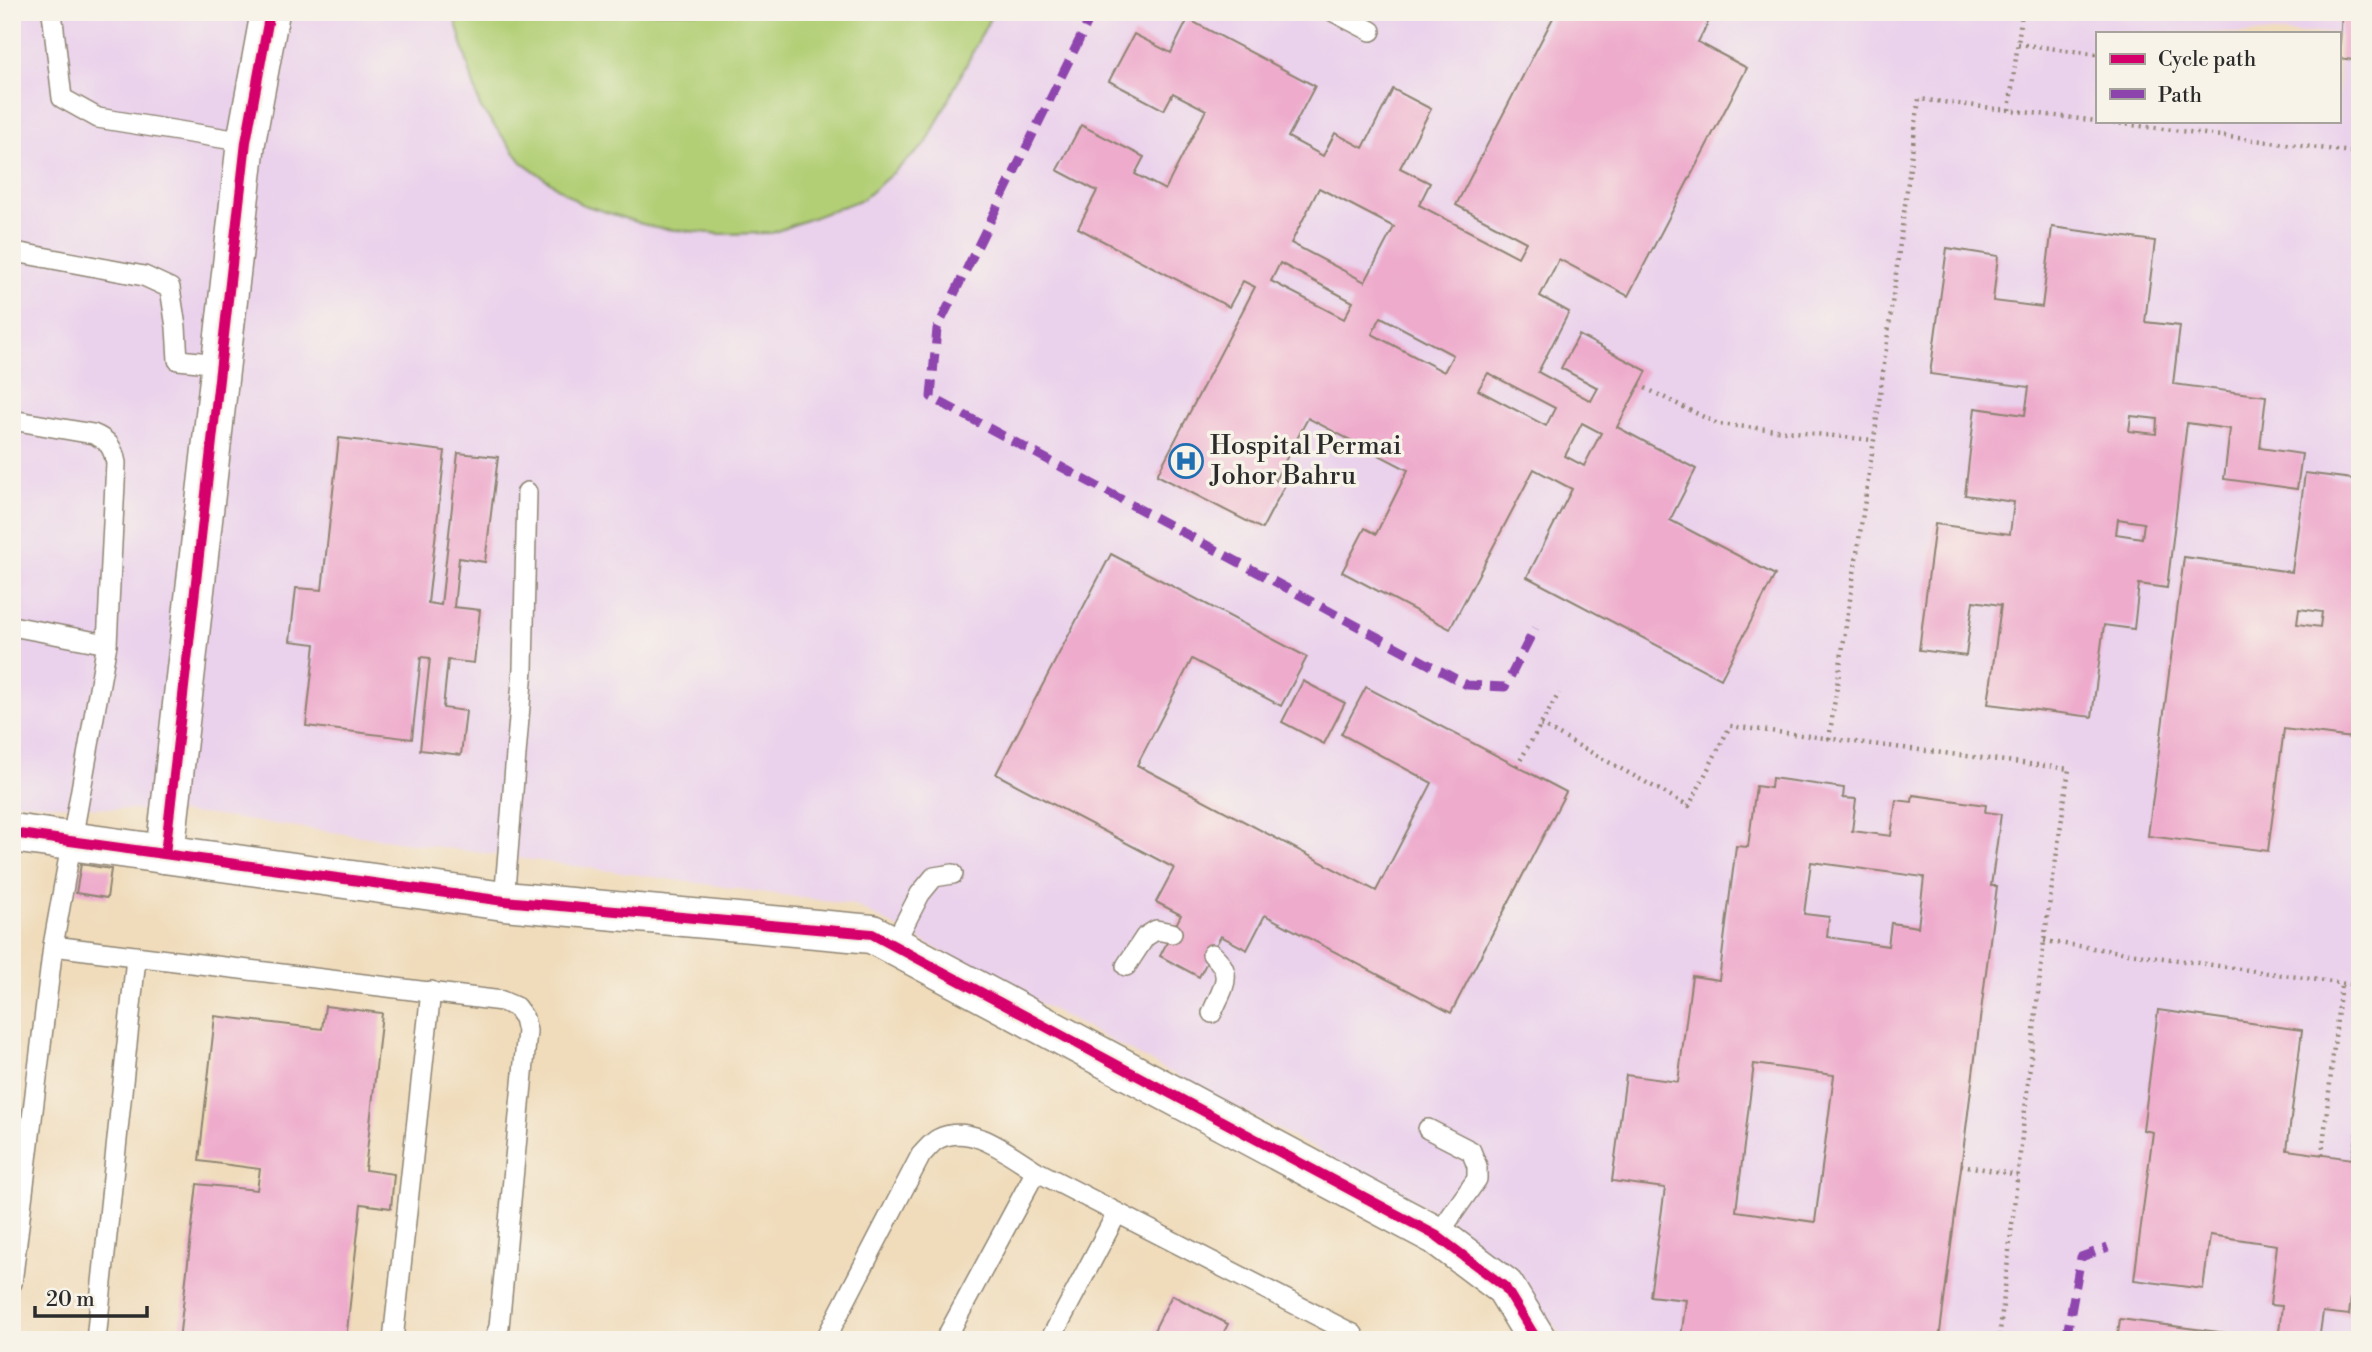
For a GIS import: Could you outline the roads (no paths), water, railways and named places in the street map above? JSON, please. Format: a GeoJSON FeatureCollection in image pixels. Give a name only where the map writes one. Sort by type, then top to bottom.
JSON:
{"type":"FeatureCollection","features":[{"type":"Feature","properties":{"kind":"street"},"geometry":{"type":"LineString","coordinates":[[165,855],[246,142],[270,12]]}},
{"type":"Feature","properties":{"kind":"street"},"geometry":{"type":"LineString","coordinates":[[12,833],[504,901],[872,934],[1437,1236],[1505,1287],[1537,1340]]}},
{"type":"Feature","properties":{"kind":"lane"},"geometry":{"type":"LineString","coordinates":[[52,12],[62,99],[98,118],[246,142]]}},
{"type":"Feature","properties":{"kind":"lane"},"geometry":{"type":"LineString","coordinates":[[1334,12],[1371,31]]}},
{"type":"Feature","properties":{"kind":"lane"},"geometry":{"type":"LineString","coordinates":[[15,252],[144,275],[170,288],[178,360],[222,364]]}},
{"type":"Feature","properties":{"kind":"lane"},"geometry":{"type":"LineString","coordinates":[[12,420],[93,434],[105,439],[113,450],[116,463],[107,644],[53,946],[12,1283]]}},
{"type":"Feature","properties":{"kind":"lane"},"geometry":{"type":"LineString","coordinates":[[504,901],[523,669],[527,492]]}},
{"type":"Feature","properties":{"kind":"lane"},"geometry":{"type":"LineString","coordinates":[[12,626],[107,644]]}},
{"type":"Feature","properties":{"kind":"lane"},"geometry":{"type":"LineString","coordinates":[[893,946],[920,894],[934,877],[953,874]]}},
{"type":"Feature","properties":{"kind":"lane"},"geometry":{"type":"LineString","coordinates":[[1126,966],[1145,937],[1156,930],[1172,933]]}},
{"type":"Feature","properties":{"kind":"lane"},"geometry":{"type":"LineString","coordinates":[[53,946],[431,991],[502,1001],[516,1007],[524,1018],[527,1031],[499,1327],[494,1340]]}},
{"type":"Feature","properties":{"kind":"lane"},"geometry":{"type":"LineString","coordinates":[[1212,954],[1223,964],[1227,977],[1212,1013]]}},
{"type":"Feature","properties":{"kind":"lane"},"geometry":{"type":"LineString","coordinates":[[96,1340],[136,957]]}},
{"type":"Feature","properties":{"kind":"lane"},"geometry":{"type":"LineString","coordinates":[[393,1340],[431,991]]}},
{"type":"Feature","properties":{"kind":"lane"},"geometry":{"type":"LineString","coordinates":[[1429,1129],[1471,1151],[1477,1166],[1477,1179],[1437,1236]]}},
{"type":"Feature","properties":{"kind":"lane"},"geometry":{"type":"LineString","coordinates":[[825,1340],[921,1155],[937,1139],[962,1133],[991,1143],[1036,1171],[1353,1334],[1356,1340]]}},
{"type":"Feature","properties":{"kind":"lane"},"geometry":{"type":"LineString","coordinates":[[945,1340],[1036,1171]]}},
{"type":"Feature","properties":{"kind":"lane"},"geometry":{"type":"LineString","coordinates":[[1050,1340],[1117,1213]]}},
{"type":"Feature","properties":{"kind":"place","name":"Hospital Permai Johor Bahru"},"geometry":{"type":"Point","coordinates":[1186,461]}}]}
